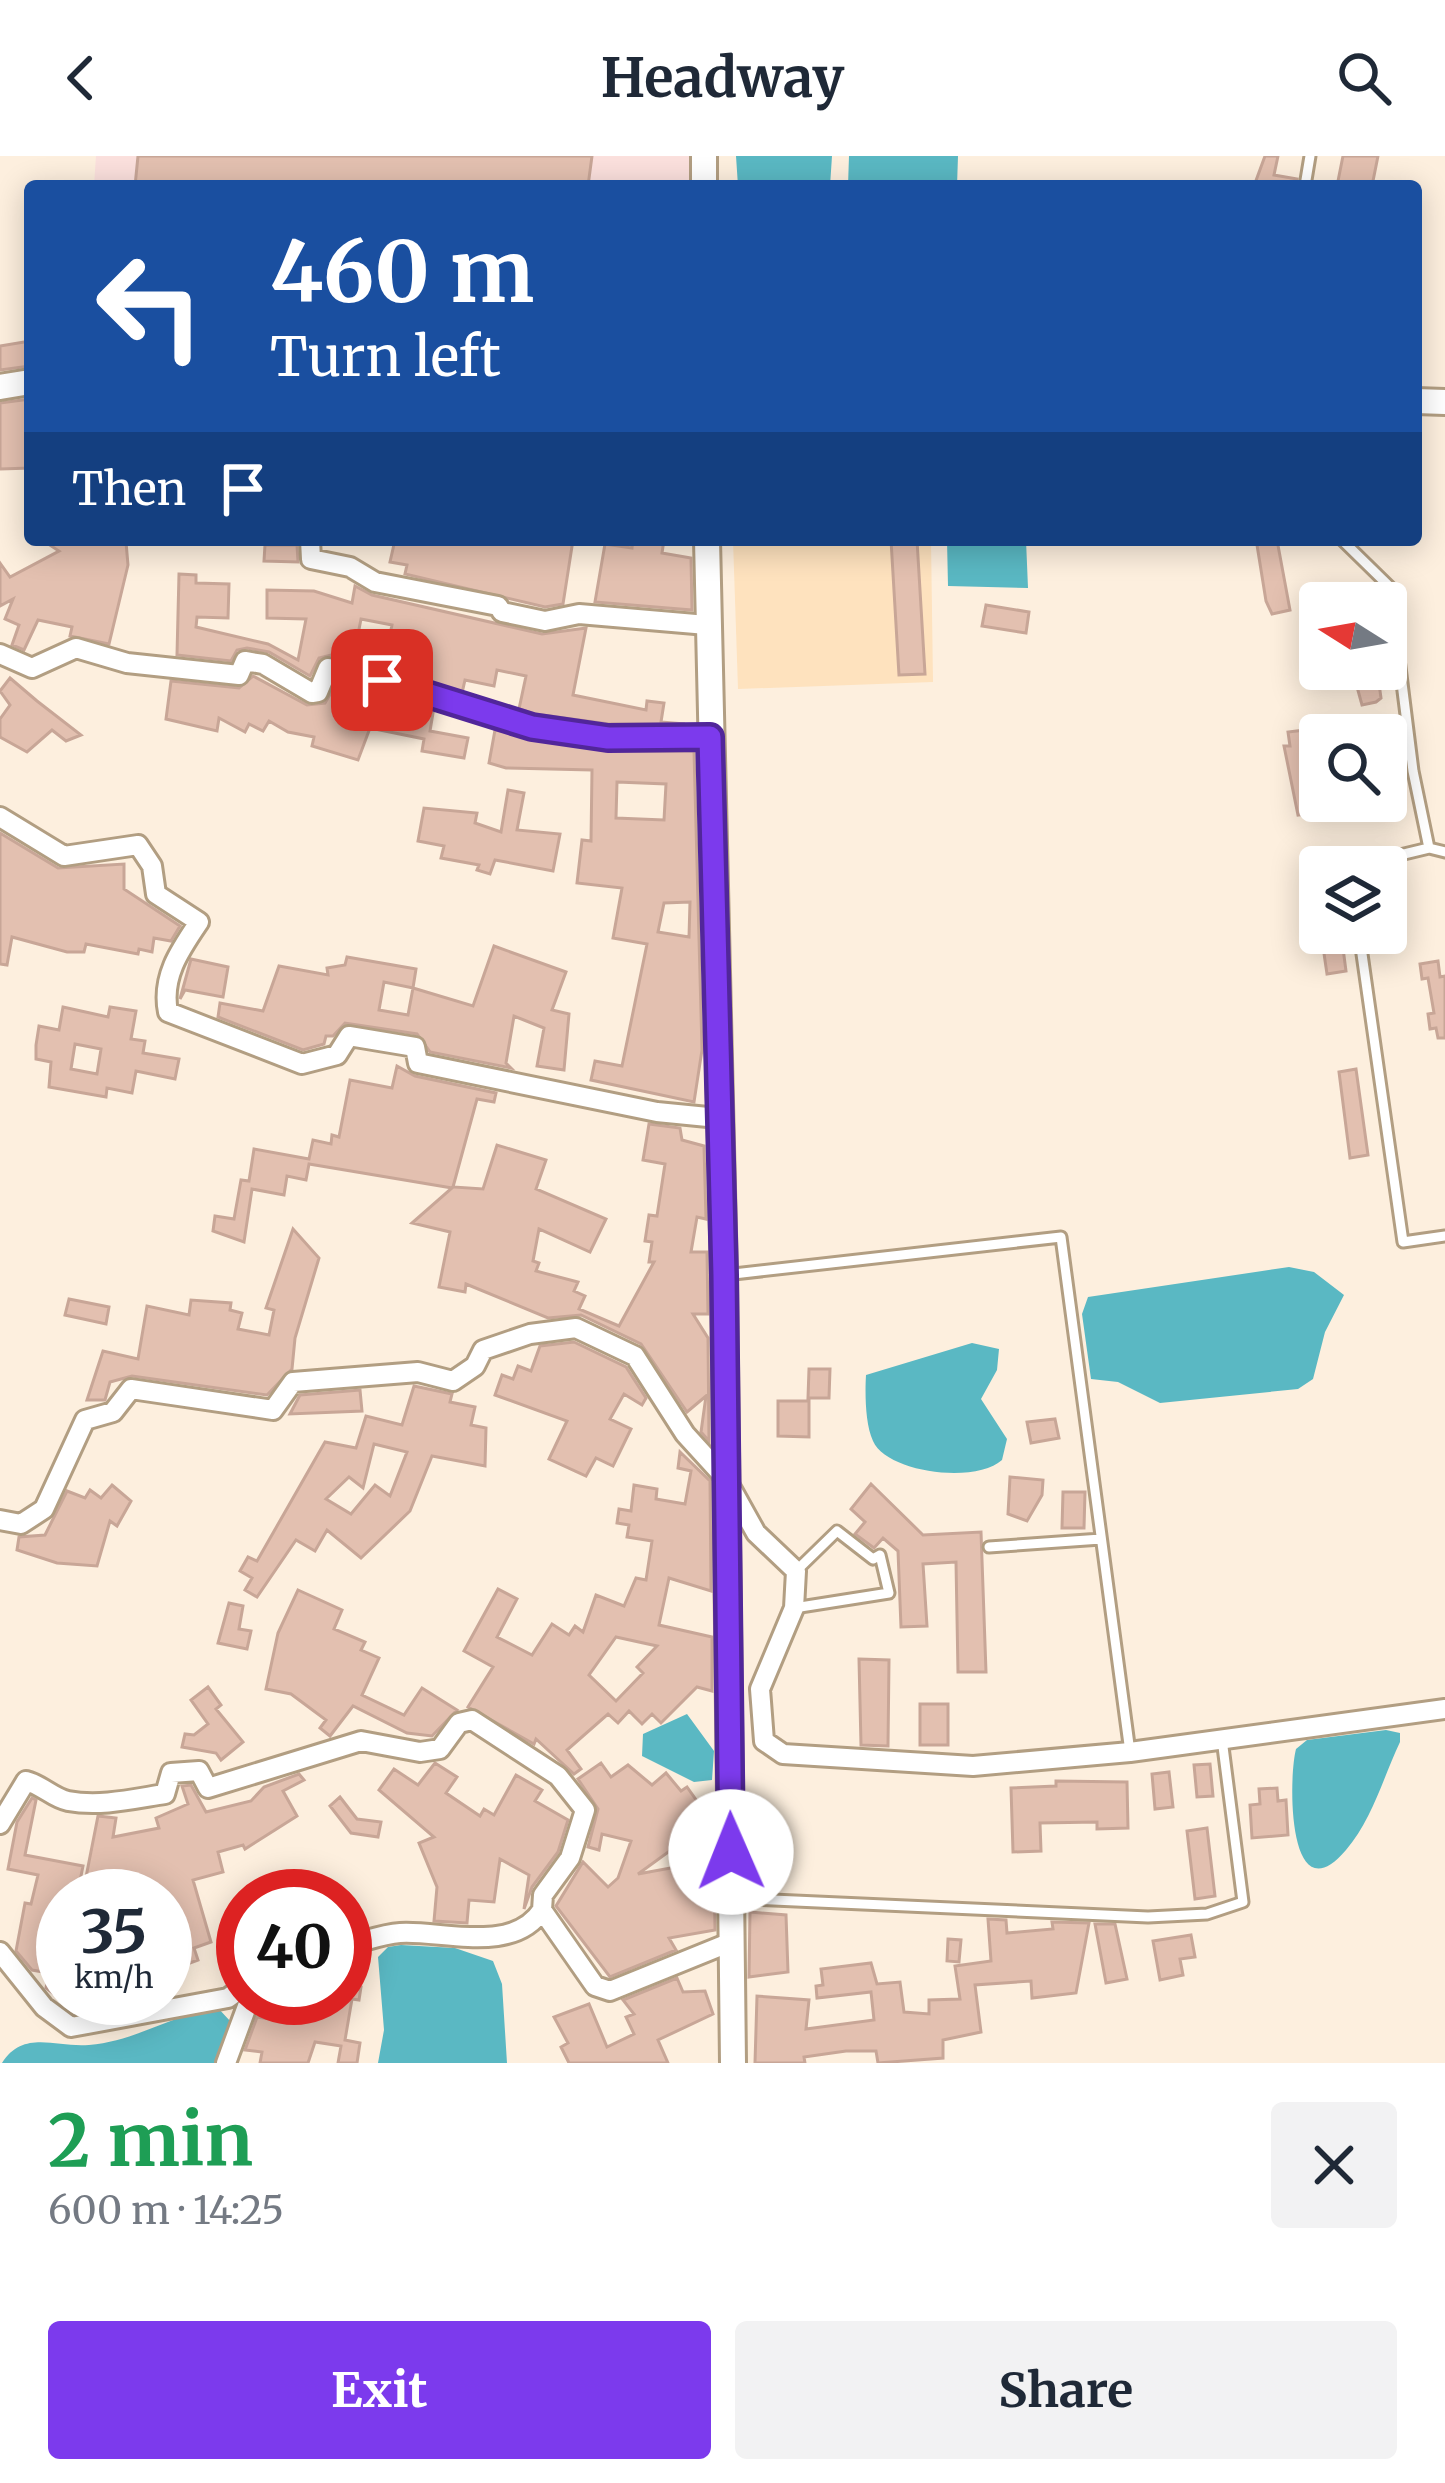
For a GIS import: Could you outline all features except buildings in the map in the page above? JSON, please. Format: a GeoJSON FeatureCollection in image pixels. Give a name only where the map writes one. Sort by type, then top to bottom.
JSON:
{"type":"FeatureCollection","features":[{"type":"Feature","properties":{"kind":"street"},"geometry":{"type":"LineString","coordinates":[[310,546],[310,560],[350,567],[375,582],[498,606],[502,612],[545,621],[579,614],[707,626]]}},
{"type":"Feature","properties":{"kind":"street"},"geometry":{"type":"LineString","coordinates":[[707,546],[724,1275],[733,2063]]}},
{"type":"Feature","properties":{"kind":"street"},"geometry":{"type":"LineString","coordinates":[[0,654],[32,668],[76,649],[127,663],[238,675],[245,661],[263,664],[312,693],[318,692],[328,668],[532,727],[608,738],[710,737]]}},
{"type":"Feature","properties":{"kind":"street"},"geometry":{"type":"LineString","coordinates":[[0,817],[64,856],[138,845],[152,866],[156,894],[199,922],[174,959],[165,996],[167,1012],[217,1035],[302,1064],[338,1055],[349,1036],[415,1047],[418,1064],[657,1112],[718,1118]]}},
{"type":"Feature","properties":{"kind":"street"},"geometry":{"type":"LineString","coordinates":[[0,1520],[21,1524],[44,1510],[85,1420],[113,1412],[131,1389],[273,1410],[293,1382],[418,1372],[453,1381],[475,1366],[483,1350],[576,1328],[635,1355],[685,1434],[726,1479],[756,1533],[796,1571],[794,1608],[760,1689],[764,1741],[783,1754],[973,1766],[1130,1752],[1445,1709]]}},
{"type":"Feature","properties":{"kind":"street"},"geometry":{"type":"LineString","coordinates":[[0,1824],[26,1781],[43,1785],[63,1801],[104,1804],[165,1794],[171,1773],[180,1770],[199,1771],[208,1788],[361,1742],[420,1752],[440,1749],[459,1723],[472,1720],[558,1777],[585,1810],[570,1858],[543,1895],[542,1910],[595,1986],[610,1991],[730,1942]]}},
{"type":"Feature","properties":{"kind":"street"},"geometry":{"type":"LineString","coordinates":[[372,1939],[399,1932],[458,1940],[517,1929],[542,1910]]}},
{"type":"Feature","properties":{"kind":"street"},"geometry":{"type":"LineString","coordinates":[[0,1952],[44,2007],[71,2027],[216,2000]]}},
{"type":"Feature","properties":{"kind":"street"},"geometry":{"type":"LineString","coordinates":[[226,2063],[240,2025]]}},
{"type":"Feature","properties":{"kind":"lane"},"geometry":{"type":"LineString","coordinates":[[1348,546],[1390,587],[1413,772],[1430,848]]}},
{"type":"Feature","properties":{"kind":"lane"},"geometry":{"type":"LineString","coordinates":[[1407,853],[1430,848],[1445,852]]}},
{"type":"Feature","properties":{"kind":"lane"},"geometry":{"type":"LineString","coordinates":[[1362,954],[1403,1242],[1445,1236]]}},
{"type":"Feature","properties":{"kind":"lane"},"geometry":{"type":"LineString","coordinates":[[724,1275],[1061,1237],[1130,1752]]}},
{"type":"Feature","properties":{"kind":"lane"},"geometry":{"type":"LineString","coordinates":[[794,1608],[889,1593],[880,1555],[872,1559],[836,1532],[796,1571]]}},
{"type":"Feature","properties":{"kind":"lane"},"geometry":{"type":"LineString","coordinates":[[989,1546],[1101,1539]]}},
{"type":"Feature","properties":{"kind":"lane"},"geometry":{"type":"LineString","coordinates":[[731,1898],[1148,1917],[1207,1914],[1243,1902],[1222,1739]]}},
{"type":"Feature","properties":{"kind":"shaded area"},"geometry":{"type":"Polygon","coordinates":[[[96,156],[707,156],[708,180],[94,180],[96,156]]]}},
{"type":"Feature","properties":{"kind":"shaded area"},"geometry":{"type":"Polygon","coordinates":[[[733,546],[931,546],[933,682],[738,689],[733,546]]]}},
{"type":"Feature","properties":{"kind":"water"},"geometry":{"type":"Polygon","coordinates":[[[736,156],[832,156],[830,180],[738,180],[736,156]]]}},
{"type":"Feature","properties":{"kind":"water"},"geometry":{"type":"Polygon","coordinates":[[[849,156],[958,156],[957,180],[848,180],[849,156]]]}},
{"type":"Feature","properties":{"kind":"water"},"geometry":{"type":"Polygon","coordinates":[[[947,546],[1026,546],[1028,588],[948,586],[947,546]]]}},
{"type":"Feature","properties":{"kind":"water"},"geometry":{"type":"Polygon","coordinates":[[[1289,1267],[1314,1272],[1344,1295],[1325,1332],[1313,1379],[1298,1389],[1160,1403],[1118,1382],[1091,1379],[1082,1314],[1088,1297],[1289,1267]]]}},
{"type":"Feature","properties":{"kind":"water"},"geometry":{"type":"Polygon","coordinates":[[[972,1343],[999,1349],[997,1370],[981,1399],[1007,1439],[1002,1460],[973,1472],[933,1472],[881,1452],[868,1426],[866,1375],[972,1343]]]}},
{"type":"Feature","properties":{"kind":"water"},"geometry":{"type":"Polygon","coordinates":[[[687,1714],[714,1751],[712,1780],[694,1782],[642,1756],[643,1734],[687,1714]]]}},
{"type":"Feature","properties":{"kind":"water"},"geometry":{"type":"Polygon","coordinates":[[[1386,1730],[1400,1733],[1400,1742],[1363,1826],[1327,1866],[1313,1867],[1296,1837],[1292,1787],[1296,1749],[1307,1740],[1386,1730]]]}},
{"type":"Feature","properties":{"kind":"water"},"geometry":{"type":"Polygon","coordinates":[[[388,1947],[455,1948],[493,1961],[502,1984],[507,2063],[378,2063],[384,2030],[378,1957],[388,1947]]]}},
{"type":"Feature","properties":{"kind":"water"},"geometry":{"type":"Polygon","coordinates":[[[216,2007],[216,2025],[230,2025],[215,2063],[2,2063],[30,2043],[106,2043],[160,2025],[192,2025],[192,2014],[216,2007]]]}},
{"type":"Feature","properties":{"kind":"route"},"geometry":{"type":"LineString","coordinates":[[382,680],[532,727],[608,738],[710,737],[724,1275],[731,1852]]}}]}
